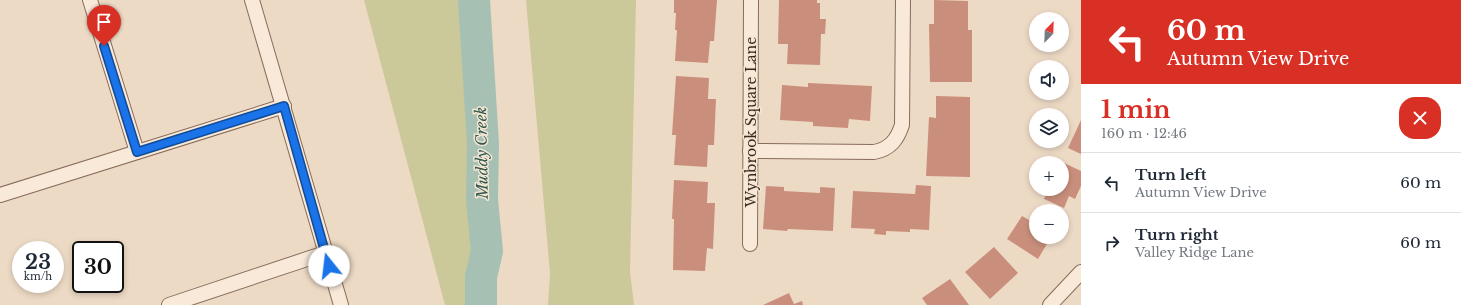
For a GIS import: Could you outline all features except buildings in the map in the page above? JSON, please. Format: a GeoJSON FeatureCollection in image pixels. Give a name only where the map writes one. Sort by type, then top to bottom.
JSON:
{"type":"FeatureCollection","features":[{"type":"Feature","properties":{"kind":"street"},"geometry":{"type":"LineString","coordinates":[[90,0],[137,152]]}},
{"type":"Feature","properties":{"kind":"street"},"geometry":{"type":"LineString","coordinates":[[252,0],[341,305]]}},
{"type":"Feature","properties":{"kind":"street","name":"Wynbrook Square Lane"},"geometry":{"type":"LineString","coordinates":[[750,244],[751,0]]}},
{"type":"Feature","properties":{"kind":"street"},"geometry":{"type":"LineString","coordinates":[[750,151],[874,152],[891,145],[898,136],[902,125],[903,0]]}},
{"type":"Feature","properties":{"kind":"street"},"geometry":{"type":"LineString","coordinates":[[0,195],[284,106]]}},
{"type":"Feature","properties":{"kind":"street"},"geometry":{"type":"LineString","coordinates":[[169,305],[326,253]]}},
{"type":"Feature","properties":{"kind":"street"},"geometry":{"type":"LineString","coordinates":[[1050,305],[1081,272]]}},
{"type":"Feature","properties":{"kind":"shaded area"},"geometry":{"type":"Polygon","coordinates":[[[364,0],[461,0],[491,305],[445,305],[364,0]]]}},
{"type":"Feature","properties":{"kind":"shaded area"},"geometry":{"type":"Polygon","coordinates":[[[526,0],[636,0],[630,272],[634,305],[548,305],[550,273],[526,0]]]}},
{"type":"Feature","properties":{"kind":"waterway","name":"Muddy Creek"},"geometry":{"type":"LineString","coordinates":[[474,0],[483,144],[482,200],[487,251],[481,277],[481,305]]}},
{"type":"Feature","properties":{"kind":"route"},"geometry":{"type":"LineString","coordinates":[[104,46],[137,152],[284,106],[329,266]]}}]}
